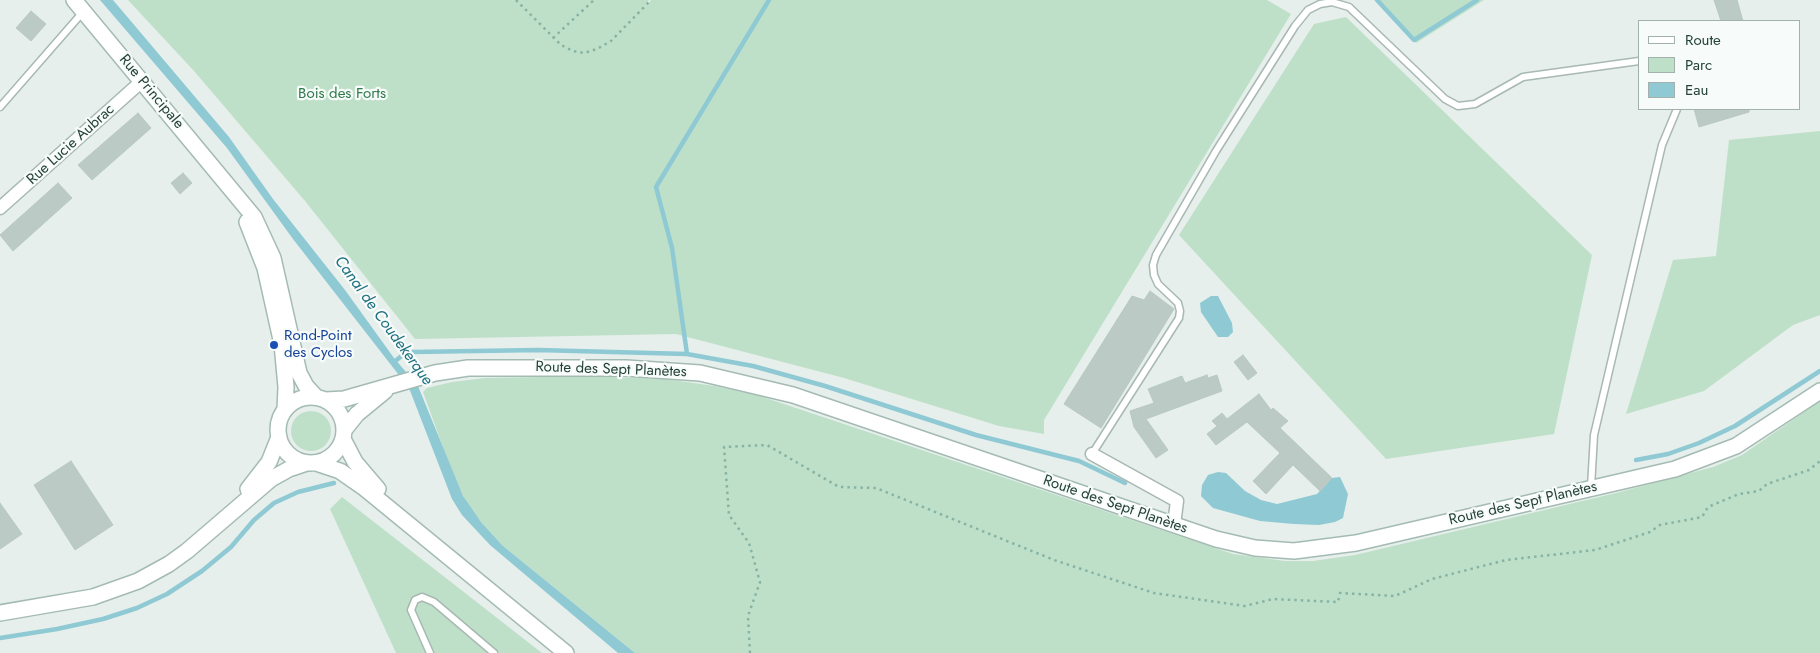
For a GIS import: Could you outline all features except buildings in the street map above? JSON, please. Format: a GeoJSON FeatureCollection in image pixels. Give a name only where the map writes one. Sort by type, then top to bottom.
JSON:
{"type":"FeatureCollection","features":[{"type":"Feature","properties":{"kind":"main road","name":"Rue Principale"},"geometry":{"type":"LineString","coordinates":[[78,6],[250,210],[267,241],[280,284],[298,367],[304,383],[321,399]]}},
{"type":"Feature","properties":{"kind":"main road","name":"Rue Principale"},"geometry":{"type":"LineString","coordinates":[[227,185],[252,234],[267,277],[284,356],[285,410]]}},
{"type":"Feature","properties":{"kind":"main road","name":"Route des Sept Planètes"},"geometry":{"type":"LineString","coordinates":[[321,399],[340,400],[426,376],[481,367],[604,367],[673,370],[731,379],[800,398],[1230,543],[1255,548],[1294,551],[1356,543],[1675,469],[1714,456],[1757,434],[1820,391]]}},
{"type":"Feature","properties":{"kind":"main road","name":"Route des Sept Planètes"},"geometry":{"type":"LineString","coordinates":[[344,434],[357,414],[396,385]]}},
{"type":"Feature","properties":{"kind":"main road"},"geometry":{"type":"LineString","coordinates":[[223,518],[264,469],[275,450],[279,437],[279,423],[285,410],[298,400],[321,399],[338,411],[344,434],[360,468],[402,516]]}},
{"type":"Feature","properties":{"kind":"main road"},"geometry":{"type":"LineString","coordinates":[[0,613],[86,598],[129,585],[169,564],[277,475],[333,455],[344,434]]}},
{"type":"Feature","properties":{"kind":"main road"},"geometry":{"type":"LineString","coordinates":[[279,437],[282,446],[290,455],[347,475],[402,516],[566,653]]}},
{"type":"Feature","properties":{"kind":"street","name":"Rue Lucie Aubrac"},"geometry":{"type":"LineString","coordinates":[[0,208],[142,81]]}},
{"type":"Feature","properties":{"kind":"street"},"geometry":{"type":"LineString","coordinates":[[1092,454],[1177,502],[1174,525]]}},
{"type":"Feature","properties":{"kind":"lane"},"geometry":{"type":"LineString","coordinates":[[1092,454],[1179,318],[1178,303],[1158,284],[1154,275],[1153,265],[1156,255],[1216,151],[1295,26],[1308,10],[1320,4],[1332,2],[1349,7],[1445,99],[1458,106],[1475,104],[1507,84],[1528,76],[1638,61]]}},
{"type":"Feature","properties":{"kind":"lane"},"geometry":{"type":"LineString","coordinates":[[0,107],[78,6]]}},
{"type":"Feature","properties":{"kind":"lane"},"geometry":{"type":"LineString","coordinates":[[1591,488],[1594,435],[1662,145],[1677,110]]}},
{"type":"Feature","properties":{"kind":"lane"},"geometry":{"type":"LineString","coordinates":[[430,653],[411,610],[415,600],[422,597],[434,602],[494,653]]}},
{"type":"Feature","properties":{"kind":"path"},"geometry":{"type":"LineString","coordinates":[[516,0],[554,38],[573,51],[590,52],[611,41],[651,0]]}},
{"type":"Feature","properties":{"kind":"path"},"geometry":{"type":"LineString","coordinates":[[554,38],[594,0]]}},
{"type":"Feature","properties":{"kind":"green space","name":"Bois des Forts"},"geometry":{"type":"Polygon","coordinates":[[[128,0],[649,0],[645,7],[651,0],[1267,0],[1291,14],[1044,420],[1044,434],[999,426],[844,378],[676,334],[415,339],[305,201],[194,71],[128,0]]]}},
{"type":"Feature","properties":{"kind":"green space"},"geometry":{"type":"Polygon","coordinates":[[[1377,0],[1484,0],[1416,43],[1377,0]]]}},
{"type":"Feature","properties":{"kind":"green space"},"geometry":{"type":"Polygon","coordinates":[[[1346,17],[1592,255],[1554,434],[1386,459],[1179,235],[1314,24],[1346,17]]]}},
{"type":"Feature","properties":{"kind":"green space"},"geometry":{"type":"Polygon","coordinates":[[[1820,131],[1820,315],[1793,325],[1704,391],[1626,414],[1673,260],[1716,256],[1729,140],[1820,131]]]}},
{"type":"Feature","properties":{"kind":"green space"},"geometry":{"type":"Polygon","coordinates":[[[594,376],[664,379],[715,386],[760,396],[1233,554],[1285,561],[1313,561],[1355,555],[1616,493],[1713,467],[1742,455],[1820,401],[1820,653],[635,653],[503,546],[468,506],[453,475],[423,392],[427,388],[452,382],[485,378],[594,376]]]}},
{"type":"Feature","properties":{"kind":"green space"},"geometry":{"type":"Polygon","coordinates":[[[311,411],[325,417],[331,431],[325,445],[311,451],[297,445],[291,431],[297,417],[311,411]]]}},
{"type":"Feature","properties":{"kind":"green space"},"geometry":{"type":"Polygon","coordinates":[[[342,497],[542,653],[396,653],[330,509],[342,497]]]}},
{"type":"Feature","properties":{"kind":"water"},"geometry":{"type":"Polygon","coordinates":[[[100,0],[113,0],[229,137],[273,199],[345,290],[394,358],[418,386],[463,496],[481,522],[503,546],[635,653],[618,653],[490,545],[462,515],[452,499],[409,388],[293,239],[227,148],[100,0]]]}},
{"type":"Feature","properties":{"kind":"water"},"geometry":{"type":"Polygon","coordinates":[[[1211,296],[1218,296],[1232,323],[1233,332],[1228,337],[1218,337],[1201,312],[1200,303],[1211,296]]]}},
{"type":"Feature","properties":{"kind":"water"},"geometry":{"type":"Polygon","coordinates":[[[1218,472],[1226,473],[1245,491],[1261,500],[1277,504],[1317,494],[1332,478],[1340,477],[1348,494],[1343,518],[1335,522],[1319,525],[1294,524],[1260,521],[1213,508],[1201,496],[1202,485],[1208,475],[1218,472]]]}},
{"type":"Feature","properties":{"kind":"waterway"},"geometry":{"type":"LineString","coordinates":[[687,354],[672,248],[656,187],[769,0]]}},
{"type":"Feature","properties":{"kind":"waterway"},"geometry":{"type":"LineString","coordinates":[[1377,0],[1414,40],[1477,0]]}},
{"type":"Feature","properties":{"kind":"waterway","name":"Canal de Coudekerque"},"geometry":{"type":"LineString","coordinates":[[394,362],[404,354],[413,352],[538,350],[687,354],[753,366],[825,386],[976,435],[1079,461],[1125,483]]}},
{"type":"Feature","properties":{"kind":"waterway"},"geometry":{"type":"LineString","coordinates":[[1636,460],[1668,454],[1699,443],[1735,426],[1820,371]]}},
{"type":"Feature","properties":{"kind":"waterway"},"geometry":{"type":"LineString","coordinates":[[0,638],[103,619],[137,608],[167,594],[202,571],[231,547],[254,520],[274,503],[298,492],[334,483]]}},
{"type":"Feature","properties":{"kind":"place","name":"Rond-Point des Cyclos"},"geometry":{"type":"Point","coordinates":[274,345]}}]}
